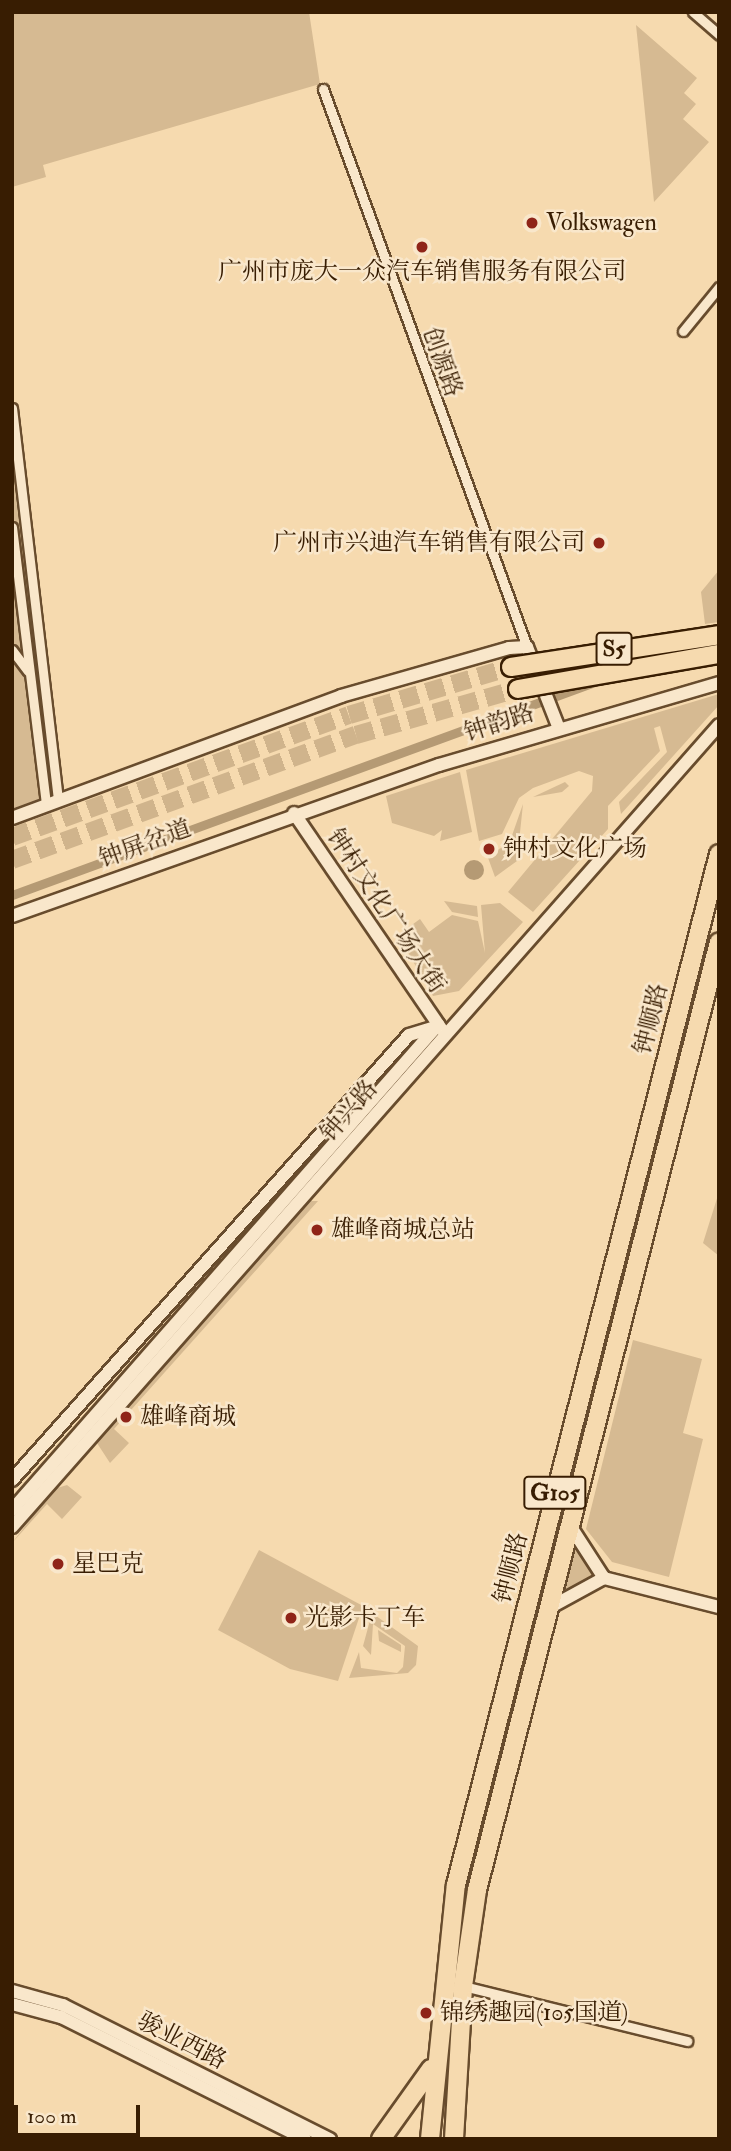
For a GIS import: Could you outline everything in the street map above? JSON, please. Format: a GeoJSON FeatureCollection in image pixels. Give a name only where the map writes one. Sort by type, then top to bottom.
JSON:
{"type":"FeatureCollection","features":[{"type":"Feature","properties":{"kind":"highway","name":"S5"},"geometry":{"type":"LineString","coordinates":[[511,667],[719,635]]}},
{"type":"Feature","properties":{"kind":"highway","name":"S5"},"geometry":{"type":"LineString","coordinates":[[518,689],[719,654]]}},
{"type":"Feature","properties":{"kind":"highway","name":"钟顺路"},"geometry":{"type":"LineString","coordinates":[[430,2139],[433,2066],[456,1885],[719,853]]}},
{"type":"Feature","properties":{"kind":"highway","name":"钟顺路"},"geometry":{"type":"LineString","coordinates":[[454,2139],[463,1986],[477,1890],[572,1527],[719,942]]}},
{"type":"Feature","properties":{"kind":"highway"},"geometry":{"type":"LineString","coordinates":[[685,982],[708,989]]}},
{"type":"Feature","properties":{"kind":"highway"},"geometry":{"type":"LineString","coordinates":[[382,2139],[433,2066]]}},
{"type":"Feature","properties":{"kind":"main road"},"geometry":{"type":"LineString","coordinates":[[12,818],[355,692],[489,651],[527,647],[556,721]]}},
{"type":"Feature","properties":{"kind":"main road","name":"钟韵路"},"geometry":{"type":"LineString","coordinates":[[294,813],[556,721],[719,683]]}},
{"type":"Feature","properties":{"kind":"main road","name":"钟兴路"},"geometry":{"type":"LineString","coordinates":[[12,1510],[441,1029],[719,725]]}},
{"type":"Feature","properties":{"kind":"main road","name":"钟屏岔道"},"geometry":{"type":"LineString","coordinates":[[12,916],[294,813]]}},
{"type":"Feature","properties":{"kind":"main road","name":"钟村文化广场大街"},"geometry":{"type":"LineString","coordinates":[[294,813],[441,1029]]}},
{"type":"Feature","properties":{"kind":"main road"},"geometry":{"type":"LineString","coordinates":[[12,1480],[409,1035],[441,1029]]}},
{"type":"Feature","properties":{"kind":"main road","name":"钟兴路"},"geometry":{"type":"LineString","coordinates":[[12,1527],[441,1029]]}},
{"type":"Feature","properties":{"kind":"main road"},"geometry":{"type":"LineString","coordinates":[[572,1527],[604,1578]]}},
{"type":"Feature","properties":{"kind":"main road"},"geometry":{"type":"LineString","coordinates":[[549,1608],[604,1578],[719,1607]]}},
{"type":"Feature","properties":{"kind":"main road","name":"骏业西路"},"geometry":{"type":"LineString","coordinates":[[12,1991],[62,2005],[330,2139]]}},
{"type":"Feature","properties":{"kind":"main road","name":"骏业西路"},"geometry":{"type":"LineString","coordinates":[[12,2004],[61,2017],[304,2139]]}},
{"type":"Feature","properties":{"kind":"street"},"geometry":{"type":"LineString","coordinates":[[693,12],[719,35]]}},
{"type":"Feature","properties":{"kind":"street","name":"创源路"},"geometry":{"type":"LineString","coordinates":[[323,89],[527,647]]}},
{"type":"Feature","properties":{"kind":"street"},"geometry":{"type":"LineString","coordinates":[[683,331],[719,287]]}},
{"type":"Feature","properties":{"kind":"street"},"geometry":{"type":"LineString","coordinates":[[12,408],[52,803]]}},
{"type":"Feature","properties":{"kind":"street"},"geometry":{"type":"LineString","coordinates":[[12,527],[30,673],[52,803]]}},
{"type":"Feature","properties":{"kind":"street"},"geometry":{"type":"LineString","coordinates":[[12,650],[30,673]]}},
{"type":"Feature","properties":{"kind":"street"},"geometry":{"type":"LineString","coordinates":[[463,1986],[687,2041]]}},
{"type":"Feature","properties":{"kind":"shaded area"},"geometry":{"type":"Polygon","coordinates":[[[12,12],[309,12],[320,84],[43,165],[46,177],[12,187],[12,12]]]}},
{"type":"Feature","properties":{"kind":"shaded area"},"geometry":{"type":"Polygon","coordinates":[[[636,25],[697,78],[684,93],[696,104],[683,119],[709,142],[654,202],[636,25]]]}},
{"type":"Feature","properties":{"kind":"shaded area"},"geometry":{"type":"Polygon","coordinates":[[[12,463],[51,795],[12,809],[12,463]]]}},
{"type":"Feature","properties":{"kind":"shaded area"},"geometry":{"type":"Polygon","coordinates":[[[719,570],[719,622],[705,624],[701,592],[719,570]]]}},
{"type":"Feature","properties":{"kind":"shaded area"},"geometry":{"type":"Polygon","coordinates":[[[719,694],[719,705],[621,814],[619,802],[667,752],[660,726],[654,728],[660,751],[608,806],[608,829],[533,912],[508,892],[592,791],[593,776],[579,771],[533,788],[519,798],[502,834],[479,841],[466,770],[719,694]]]}},
{"type":"Feature","properties":{"kind":"shaded area"},"geometry":{"type":"Polygon","coordinates":[[[460,772],[472,832],[440,841],[442,830],[434,836],[392,823],[386,796],[460,772]]]}},
{"type":"Feature","properties":{"kind":"shaded area"},"geometry":{"type":"Polygon","coordinates":[[[565,782],[569,786],[562,792],[533,797],[565,782]]]}},
{"type":"Feature","properties":{"kind":"shaded area"},"geometry":{"type":"Polygon","coordinates":[[[523,804],[517,861],[495,877],[487,855],[509,844],[523,804]]]}},
{"type":"Feature","properties":{"kind":"shaded area"},"geometry":{"type":"Polygon","coordinates":[[[470,860],[478,860],[484,870],[478,880],[470,880],[464,874],[464,866],[470,860]]]}},
{"type":"Feature","properties":{"kind":"shaded area"},"geometry":{"type":"Polygon","coordinates":[[[444,901],[477,906],[478,917],[452,912],[444,901]]]}},
{"type":"Feature","properties":{"kind":"shaded area"},"geometry":{"type":"Polygon","coordinates":[[[500,903],[523,922],[459,991],[433,996],[398,935],[420,919],[429,932],[452,915],[478,921],[485,953],[481,905],[500,903]]]}},
{"type":"Feature","properties":{"kind":"shaded area"},"geometry":{"type":"Polygon","coordinates":[[[719,1192],[719,1256],[703,1243],[719,1192]]]}},
{"type":"Feature","properties":{"kind":"shaded area"},"geometry":{"type":"Polygon","coordinates":[[[306,1201],[318,1201],[114,1429],[129,1443],[110,1463],[95,1440],[306,1201]]]}},
{"type":"Feature","properties":{"kind":"shaded area"},"geometry":{"type":"Polygon","coordinates":[[[633,1340],[702,1359],[683,1433],[703,1439],[669,1577],[612,1562],[586,1529],[633,1340]]]}},
{"type":"Feature","properties":{"kind":"shaded area"},"geometry":{"type":"Polygon","coordinates":[[[67,1485],[82,1497],[62,1519],[47,1504],[12,1543],[54,1489],[67,1485]]]}},
{"type":"Feature","properties":{"kind":"shaded area"},"geometry":{"type":"Polygon","coordinates":[[[576,1543],[596,1576],[564,1595],[576,1543]]]}},
{"type":"Feature","properties":{"kind":"shaded area","name":"光影卡丁车"},"geometry":{"type":"Polygon","coordinates":[[[259,1550],[363,1606],[338,1681],[290,1669],[218,1630],[259,1550]]]}},
{"type":"Feature","properties":{"kind":"shaded area"},"geometry":{"type":"Polygon","coordinates":[[[372,1613],[418,1646],[416,1665],[408,1673],[349,1678],[359,1652],[361,1668],[397,1673],[403,1667],[405,1646],[373,1624],[371,1655],[363,1646],[372,1613]]]}},
{"type":"Feature","properties":{"kind":"shaded area"},"geometry":{"type":"Polygon","coordinates":[[[378,1630],[401,1645],[401,1652],[379,1641],[378,1630]]]}},
{"type":"Feature","properties":{"kind":"waterway"},"geometry":{"type":"LineString","coordinates":[[668,656],[698,645]]}},
{"type":"Feature","properties":{"kind":"waterway"},"geometry":{"type":"LineString","coordinates":[[12,895],[592,683]]}},
{"type":"Feature","properties":{"kind":"tunnel"},"geometry":{"type":"LineString","coordinates":[[12,837],[349,715],[511,667]]}},
{"type":"Feature","properties":{"kind":"tunnel"},"geometry":{"type":"LineString","coordinates":[[12,860],[356,735],[518,689]]}},
{"type":"Feature","properties":{"kind":"place","name":"Volkswagen"},"geometry":{"type":"Point","coordinates":[532,223]}},
{"type":"Feature","properties":{"kind":"place","name":"广州市庞大一众汽车销售服务有限公司"},"geometry":{"type":"Point","coordinates":[422,247]}},
{"type":"Feature","properties":{"kind":"place","name":"广州市兴迪汽车销售有限公司"},"geometry":{"type":"Point","coordinates":[599,543]}},
{"type":"Feature","properties":{"kind":"place","name":"钟村文化广场"},"geometry":{"type":"Point","coordinates":[489,849]}},
{"type":"Feature","properties":{"kind":"place","name":"雄峰商城总站"},"geometry":{"type":"Point","coordinates":[317,1230]}},
{"type":"Feature","properties":{"kind":"place","name":"雄峰商城"},"geometry":{"type":"Point","coordinates":[126,1417]}},
{"type":"Feature","properties":{"kind":"place","name":"星巴克"},"geometry":{"type":"Point","coordinates":[58,1564]}},
{"type":"Feature","properties":{"kind":"place","name":"光影卡丁车"},"geometry":{"type":"Point","coordinates":[291,1618]}},
{"type":"Feature","properties":{"kind":"place","name":"锦绣趣园(105国道)"},"geometry":{"type":"Point","coordinates":[426,2013]}}]}
